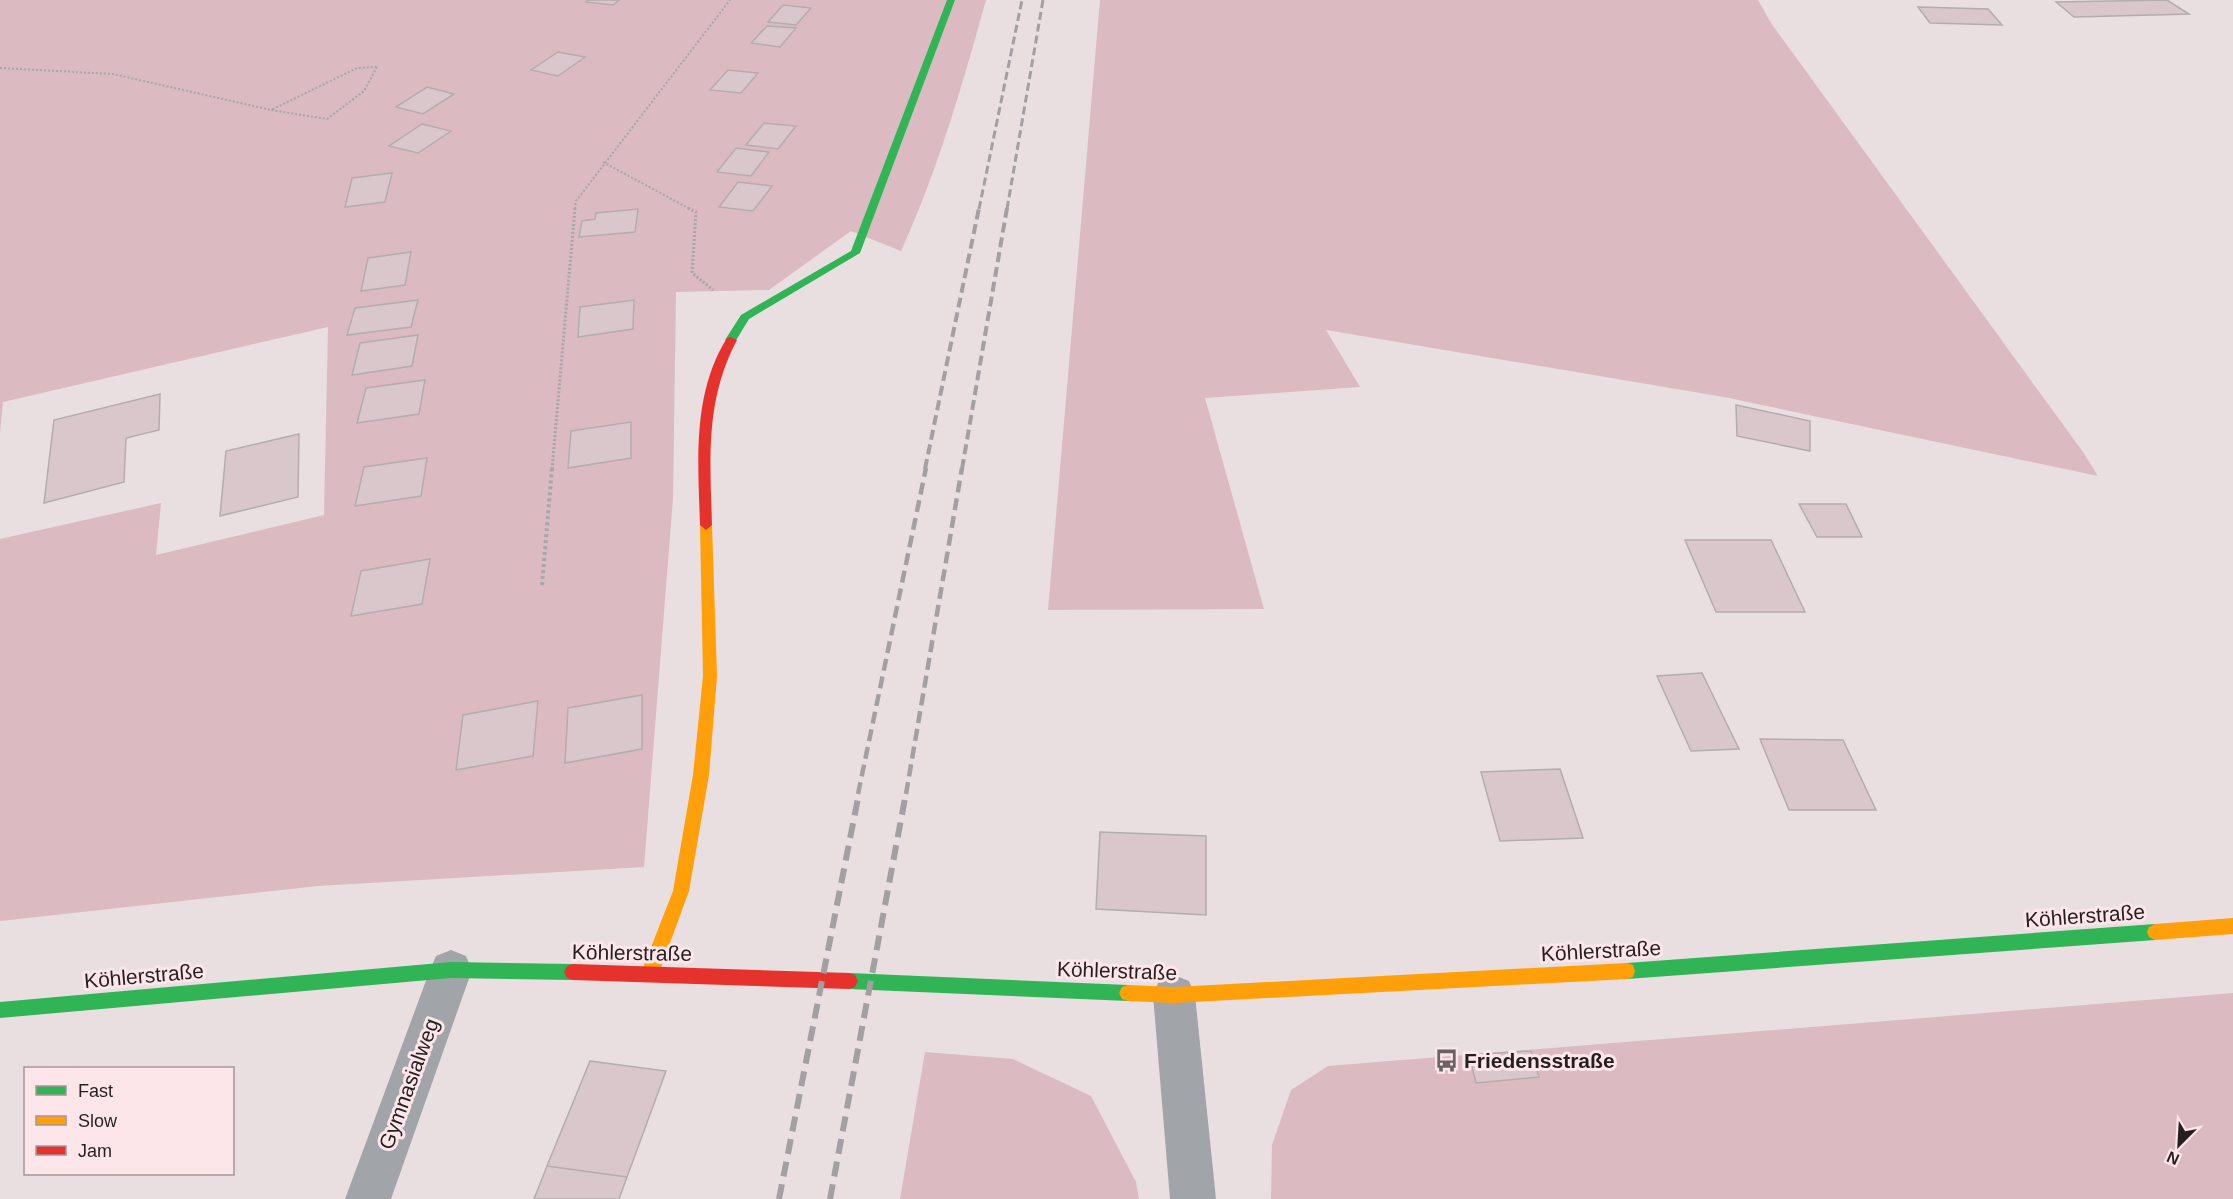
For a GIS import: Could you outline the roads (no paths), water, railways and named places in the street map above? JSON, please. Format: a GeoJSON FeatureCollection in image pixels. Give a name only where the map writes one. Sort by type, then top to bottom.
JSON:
{"type":"FeatureCollection","features":[{"type":"Feature","properties":{"kind":"street"},"geometry":{"type":"LineString","coordinates":[[650,973],[681,891],[701,775],[710,676],[704,432],[717,362],[745,317],[855,253],[951,0]]}},
{"type":"Feature","properties":{"kind":"street","name":"Köhlerstraße"},"geometry":{"type":"LineString","coordinates":[[0,1010],[451,970],[650,973],[1174,995],[1707,967],[2233,926]]}},
{"type":"Feature","properties":{"kind":"street","name":"Gymnasialweg"},"geometry":{"type":"LineString","coordinates":[[368,1199],[451,970]]}},
{"type":"Feature","properties":{"kind":"street"},"geometry":{"type":"LineString","coordinates":[[1174,995],[1193,1199]]}},
{"type":"Feature","properties":{"kind":"railway"},"geometry":{"type":"LineString","coordinates":[[979,209],[1022,0]]}},
{"type":"Feature","properties":{"kind":"railway"},"geometry":{"type":"LineString","coordinates":[[1007,209],[1043,0]]}},
{"type":"Feature","properties":{"kind":"railway"},"geometry":{"type":"LineString","coordinates":[[925,469],[979,208]]}},
{"type":"Feature","properties":{"kind":"railway"},"geometry":{"type":"LineString","coordinates":[[962,469],[1007,208]]}},
{"type":"Feature","properties":{"kind":"railway"},"geometry":{"type":"LineString","coordinates":[[858,794],[926,468]]}},
{"type":"Feature","properties":{"kind":"railway"},"geometry":{"type":"LineString","coordinates":[[906,794],[962,468]]}},
{"type":"Feature","properties":{"kind":"railway"},"geometry":{"type":"LineString","coordinates":[[779,1199],[859,793]]}},
{"type":"Feature","properties":{"kind":"railway"},"geometry":{"type":"LineString","coordinates":[[830,1199],[906,793]]}},
{"type":"Feature","properties":{"kind":"place","name":"Friedensstraße"},"geometry":{"type":"Point","coordinates":[1446,1061]}}]}
